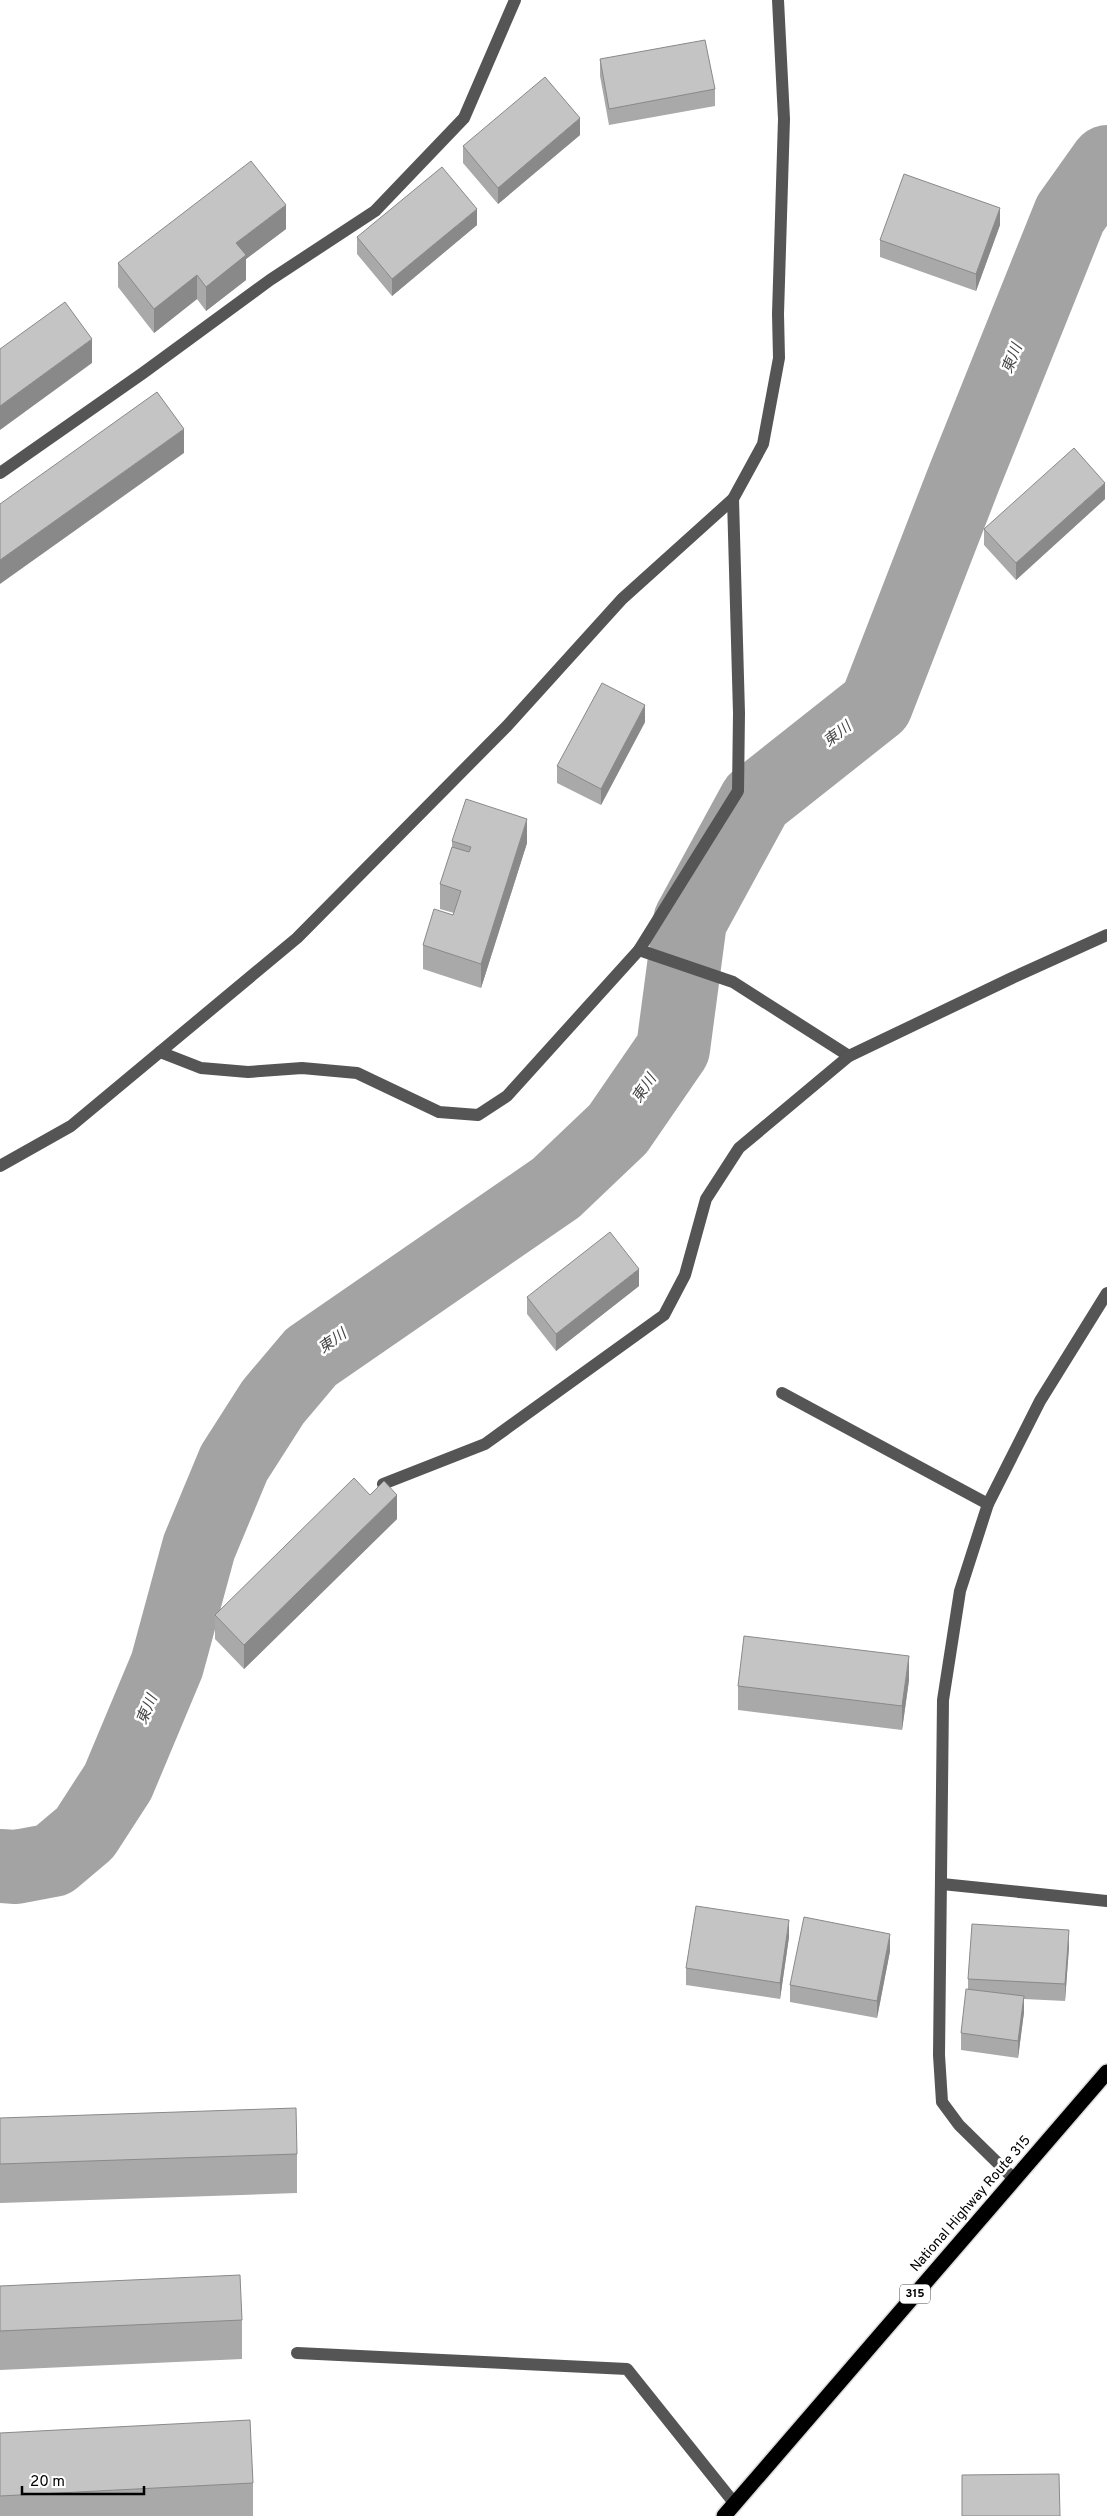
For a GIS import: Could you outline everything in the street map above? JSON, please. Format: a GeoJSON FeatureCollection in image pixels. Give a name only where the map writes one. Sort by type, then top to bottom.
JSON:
{"type":"FeatureCollection","features":[{"type":"Feature","properties":{"kind":"highway","name":"National Highway Route 315"},"geometry":{"type":"LineString","coordinates":[[724,2516],[1107,2072]]}},
{"type":"Feature","properties":{"kind":"street"},"geometry":{"type":"LineString","coordinates":[[0,473],[143,373],[270,280],[375,211],[464,118],[515,0]]}},
{"type":"Feature","properties":{"kind":"street"},"geometry":{"type":"LineString","coordinates":[[0,1166],[71,1126],[297,938],[507,726],[622,599],[733,499],[763,444],[779,358],[778,314],[784,119],[778,0]]}},
{"type":"Feature","properties":{"kind":"street"},"geometry":{"type":"LineString","coordinates":[[160,1052],[201,1068],[248,1072],[302,1068],[357,1073],[439,1112],[478,1115],[507,1096],[640,950],[738,791],[739,713],[733,499]]}},
{"type":"Feature","properties":{"kind":"street"},"geometry":{"type":"LineString","coordinates":[[383,1484],[485,1444],[664,1315],[685,1275],[706,1199],[739,1148],[849,1056],[1012,978],[1107,936]]}},
{"type":"Feature","properties":{"kind":"street"},"geometry":{"type":"LineString","coordinates":[[640,950],[733,982],[849,1056]]}},
{"type":"Feature","properties":{"kind":"street"},"geometry":{"type":"LineString","coordinates":[[1014,2179],[959,2125],[942,2102],[939,2055],[944,1700],[960,1591],[988,1504],[1040,1401],[1107,1293]]}},
{"type":"Feature","properties":{"kind":"street"},"geometry":{"type":"LineString","coordinates":[[782,1393],[988,1504]]}},
{"type":"Feature","properties":{"kind":"street"},"geometry":{"type":"LineString","coordinates":[[942,1884],[1107,1901]]}},
{"type":"Feature","properties":{"kind":"street"},"geometry":{"type":"LineString","coordinates":[[297,2353],[626,2369],[735,2504]]}},
{"type":"Feature","properties":{"kind":"building"},"geometry":{"type":"Polygon","coordinates":[[[705,40],[715,89],[609,109],[600,59],[705,40]]]}},
{"type":"Feature","properties":{"kind":"building"},"geometry":{"type":"Polygon","coordinates":[[[545,77],[580,118],[498,188],[463,146],[545,77]]]}},
{"type":"Feature","properties":{"kind":"building"},"geometry":{"type":"Polygon","coordinates":[[[251,161],[286,205],[236,243],[246,255],[206,287],[197,275],[154,309],[118,263],[251,161]]]}},
{"type":"Feature","properties":{"kind":"building"},"geometry":{"type":"Polygon","coordinates":[[[442,167],[477,209],[392,279],[357,237],[442,167]]]}},
{"type":"Feature","properties":{"kind":"building"},"geometry":{"type":"Polygon","coordinates":[[[904,174],[1000,208],[976,274],[880,240],[904,174]]]}},
{"type":"Feature","properties":{"kind":"building"},"geometry":{"type":"Polygon","coordinates":[[[65,302],[92,339],[0,406],[0,349],[65,302]]]}},
{"type":"Feature","properties":{"kind":"building"},"geometry":{"type":"Polygon","coordinates":[[[157,392],[184,429],[0,560],[0,504],[157,392]]]}},
{"type":"Feature","properties":{"kind":"building"},"geometry":{"type":"Polygon","coordinates":[[[1074,448],[1105,483],[1016,563],[984,529],[1074,448]]]}},
{"type":"Feature","properties":{"kind":"building"},"geometry":{"type":"Polygon","coordinates":[[[602,683],[645,705],[601,789],[557,766],[602,683]]]}},
{"type":"Feature","properties":{"kind":"building"},"geometry":{"type":"Polygon","coordinates":[[[466,799],[527,819],[481,964],[423,945],[434,909],[453,915],[461,891],[440,884],[452,847],[469,852],[471,847],[452,841],[466,799]]]}},
{"type":"Feature","properties":{"kind":"building"},"geometry":{"type":"Polygon","coordinates":[[[610,1232],[639,1269],[556,1334],[527,1297],[610,1232]]]}},
{"type":"Feature","properties":{"kind":"building"},"geometry":{"type":"Polygon","coordinates":[[[354,1478],[370,1495],[384,1481],[397,1495],[244,1645],[215,1615],[354,1478]]]}},
{"type":"Feature","properties":{"kind":"building"},"geometry":{"type":"Polygon","coordinates":[[[744,1636],[909,1656],[902,1706],[738,1686],[744,1636]]]}},
{"type":"Feature","properties":{"kind":"building"},"geometry":{"type":"Polygon","coordinates":[[[696,1906],[789,1920],[780,1983],[686,1968],[696,1906]]]}},
{"type":"Feature","properties":{"kind":"building"},"geometry":{"type":"Polygon","coordinates":[[[804,1917],[890,1934],[877,2001],[790,1985],[804,1917]]]}},
{"type":"Feature","properties":{"kind":"building"},"geometry":{"type":"Polygon","coordinates":[[[972,1924],[1069,1930],[1065,1984],[968,1979],[972,1924]]]}},
{"type":"Feature","properties":{"kind":"building"},"geometry":{"type":"Polygon","coordinates":[[[966,1989],[1024,1996],[1018,2041],[961,2033],[966,1989]]]}},
{"type":"Feature","properties":{"kind":"building"},"geometry":{"type":"Polygon","coordinates":[[[296,2108],[297,2154],[0,2164],[0,2118],[296,2108]]]}},
{"type":"Feature","properties":{"kind":"building"},"geometry":{"type":"Polygon","coordinates":[[[240,2275],[242,2320],[0,2331],[0,2286],[240,2275]]]}},
{"type":"Feature","properties":{"kind":"building"},"geometry":{"type":"Polygon","coordinates":[[[250,2420],[253,2483],[0,2496],[0,2433],[250,2420]]]}},
{"type":"Feature","properties":{"kind":"building"},"geometry":{"type":"Polygon","coordinates":[[[1059,2474],[1060,2516],[962,2516],[962,2475],[1059,2474]]]}},
{"type":"Feature","properties":{"kind":"waterway","name":"東川"},"geometry":{"type":"LineString","coordinates":[[0,1866],[16,1867],[53,1860],[85,1833],[118,1782],[167,1665],[199,1547],[234,1463],[273,1402],[311,1357],[556,1188],[618,1129],[673,1049],[690,921],[756,800],[876,705],[964,478],[1070,214],[1107,162]]}}]}
